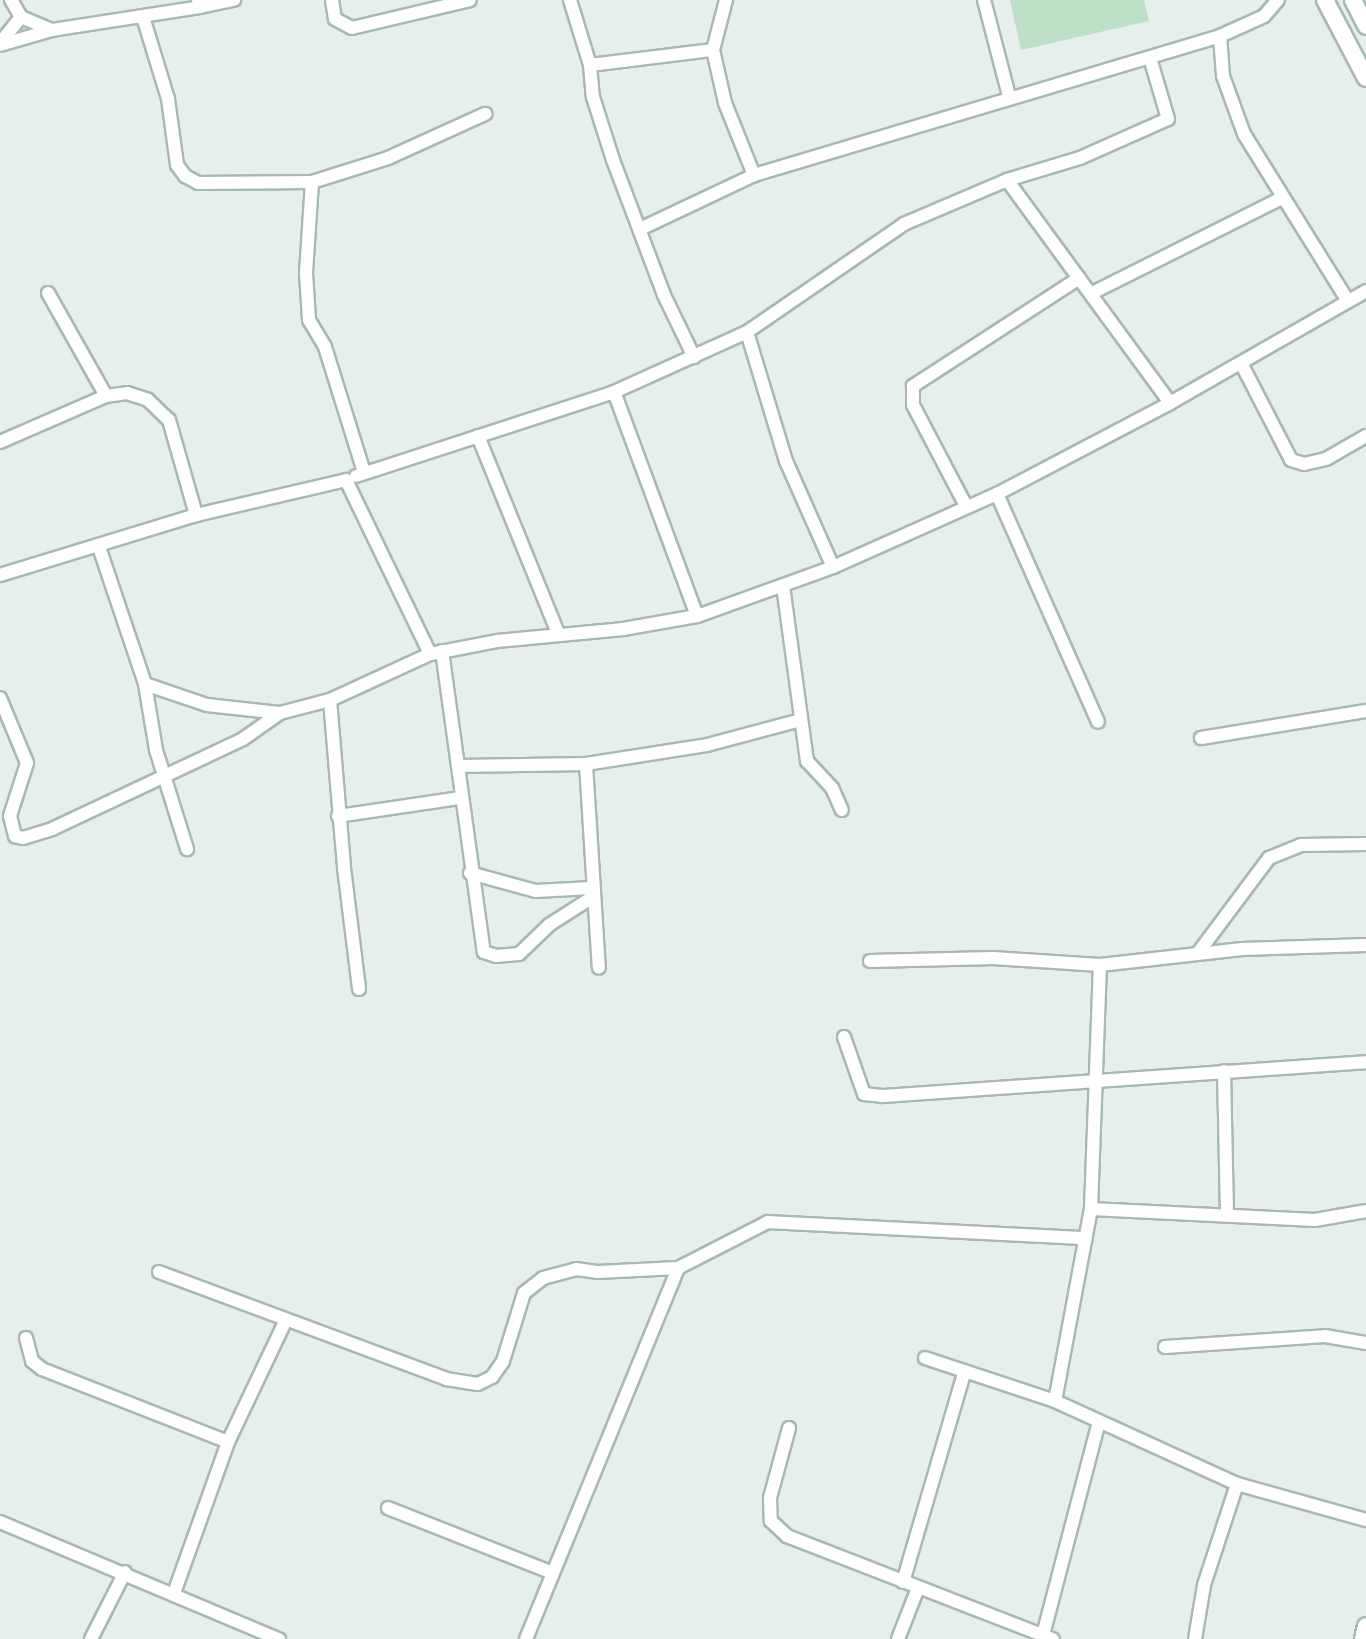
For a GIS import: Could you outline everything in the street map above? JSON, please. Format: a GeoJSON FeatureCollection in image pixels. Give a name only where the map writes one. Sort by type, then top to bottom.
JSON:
{"type":"FeatureCollection","features":[{"type":"Feature","properties":{"kind":"main road"},"geometry":{"type":"LineString","coordinates":[[1325,0],[1366,78]]}},
{"type":"Feature","properties":{"kind":"main road"},"geometry":{"type":"LineString","coordinates":[[1353,0],[1366,26]]}},
{"type":"Feature","properties":{"kind":"main road"},"geometry":{"type":"LineString","coordinates":[[1363,1639],[1366,1626]]}},
{"type":"Feature","properties":{"kind":"street"},"geometry":{"type":"LineString","coordinates":[[11,0],[21,17],[52,30]]}},
{"type":"Feature","properties":{"kind":"street"},"geometry":{"type":"LineString","coordinates":[[0,44],[52,30],[233,0]]}},
{"type":"Feature","properties":{"kind":"street"},"geometry":{"type":"LineString","coordinates":[[332,0],[335,19],[352,28],[470,0]]}},
{"type":"Feature","properties":{"kind":"street"},"geometry":{"type":"LineString","coordinates":[[570,0],[590,65],[593,97],[640,229],[694,357]]}},
{"type":"Feature","properties":{"kind":"street"},"geometry":{"type":"LineString","coordinates":[[726,0],[713,50],[725,103],[754,175]]}},
{"type":"Feature","properties":{"kind":"street"},"geometry":{"type":"LineString","coordinates":[[984,0],[1009,96]]}},
{"type":"Feature","properties":{"kind":"street"},"geometry":{"type":"LineString","coordinates":[[640,229],[754,175],[1009,96],[1220,36],[1264,16],[1278,0]]}},
{"type":"Feature","properties":{"kind":"street"},"geometry":{"type":"LineString","coordinates":[[0,44],[21,17]]}},
{"type":"Feature","properties":{"kind":"street"},"geometry":{"type":"LineString","coordinates":[[143,17],[168,99],[177,165],[185,176],[215,185],[312,182],[387,158],[485,114]]}},
{"type":"Feature","properties":{"kind":"street"},"geometry":{"type":"LineString","coordinates":[[1220,36],[1228,98],[1282,198],[1348,301]]}},
{"type":"Feature","properties":{"kind":"street"},"geometry":{"type":"LineString","coordinates":[[590,65],[713,50]]}},
{"type":"Feature","properties":{"kind":"street"},"geometry":{"type":"LineString","coordinates":[[0,575],[196,516],[346,480],[614,392],[694,357],[747,332],[825,282],[893,230],[1007,180],[1080,158],[1168,119],[1150,58]]}},
{"type":"Feature","properties":{"kind":"street"},"geometry":{"type":"LineString","coordinates":[[1007,180],[1170,403]]}},
{"type":"Feature","properties":{"kind":"street"},"geometry":{"type":"LineString","coordinates":[[312,182],[306,273],[309,320],[325,347],[364,472]]}},
{"type":"Feature","properties":{"kind":"street"},"geometry":{"type":"LineString","coordinates":[[1092,293],[1282,198]]}},
{"type":"Feature","properties":{"kind":"street"},"geometry":{"type":"LineString","coordinates":[[966,506],[913,405],[912,386],[1079,278]]}},
{"type":"Feature","properties":{"kind":"street"},"geometry":{"type":"LineString","coordinates":[[0,698],[27,769],[10,816],[15,836],[52,829],[243,739],[280,713],[330,699],[436,653],[558,633],[623,629],[697,616],[834,567],[997,494],[1170,403],[1366,291]]}},
{"type":"Feature","properties":{"kind":"street"},"geometry":{"type":"LineString","coordinates":[[48,293],[106,396]]}},
{"type":"Feature","properties":{"kind":"street"},"geometry":{"type":"LineString","coordinates":[[747,332],[786,461],[834,567]]}},
{"type":"Feature","properties":{"kind":"street"},"geometry":{"type":"LineString","coordinates":[[1241,363],[1291,460],[1304,464],[1326,459],[1366,436]]}},
{"type":"Feature","properties":{"kind":"street"},"geometry":{"type":"LineString","coordinates":[[614,392],[697,616]]}},
{"type":"Feature","properties":{"kind":"street"},"geometry":{"type":"LineString","coordinates":[[0,442],[106,396],[127,393],[148,400],[169,420],[196,516]]}},
{"type":"Feature","properties":{"kind":"street"},"geometry":{"type":"LineString","coordinates":[[478,436],[558,633]]}},
{"type":"Feature","properties":{"kind":"street"},"geometry":{"type":"LineString","coordinates":[[346,480],[436,653],[458,766],[470,873],[486,955],[519,954],[549,925],[591,893]]}},
{"type":"Feature","properties":{"kind":"street"},"geometry":{"type":"LineString","coordinates":[[997,494],[1098,722]]}},
{"type":"Feature","properties":{"kind":"street"},"geometry":{"type":"LineString","coordinates":[[99,547],[145,684],[164,776],[187,849]]}},
{"type":"Feature","properties":{"kind":"street"},"geometry":{"type":"LineString","coordinates":[[783,586],[810,769],[832,788],[842,810]]}},
{"type":"Feature","properties":{"kind":"street"},"geometry":{"type":"LineString","coordinates":[[145,684],[207,705],[280,713]]}},
{"type":"Feature","properties":{"kind":"street"},"geometry":{"type":"LineString","coordinates":[[330,699],[338,816],[359,989]]}},
{"type":"Feature","properties":{"kind":"street"},"geometry":{"type":"LineString","coordinates":[[1201,738],[1366,711]]}},
{"type":"Feature","properties":{"kind":"street"},"geometry":{"type":"LineString","coordinates":[[458,766],[586,764],[707,745],[801,720]]}},
{"type":"Feature","properties":{"kind":"street"},"geometry":{"type":"LineString","coordinates":[[586,764],[591,893],[598,968]]}},
{"type":"Feature","properties":{"kind":"street"},"geometry":{"type":"LineString","coordinates":[[338,816],[460,798]]}},
{"type":"Feature","properties":{"kind":"street"},"geometry":{"type":"LineString","coordinates":[[1198,954],[1269,858],[1303,845],[1366,844]]}},
{"type":"Feature","properties":{"kind":"street"},"geometry":{"type":"LineString","coordinates":[[470,873],[536,891],[591,893]]}},
{"type":"Feature","properties":{"kind":"street"},"geometry":{"type":"LineString","coordinates":[[870,961],[993,958],[1100,965],[1198,954],[1366,944]]}},
{"type":"Feature","properties":{"kind":"street"},"geometry":{"type":"LineString","coordinates":[[1055,1401],[1091,1209],[1100,965]]}},
{"type":"Feature","properties":{"kind":"street"},"geometry":{"type":"LineString","coordinates":[[844,1037],[864,1094],[1095,1083],[1366,1062]]}},
{"type":"Feature","properties":{"kind":"street"},"geometry":{"type":"LineString","coordinates":[[1224,1071],[1227,1215]]}},
{"type":"Feature","properties":{"kind":"street"},"geometry":{"type":"LineString","coordinates":[[1091,1209],[1315,1220],[1366,1211]]}},
{"type":"Feature","properties":{"kind":"street"},"geometry":{"type":"LineString","coordinates":[[159,1272],[446,1379],[478,1384],[492,1377],[503,1362],[524,1293],[543,1278],[576,1269],[678,1268],[768,1222],[1086,1237]]}},
{"type":"Feature","properties":{"kind":"street"},"geometry":{"type":"LineString","coordinates":[[526,1639],[678,1268]]}},
{"type":"Feature","properties":{"kind":"street"},"geometry":{"type":"LineString","coordinates":[[174,1593],[228,1443],[286,1320]]}},
{"type":"Feature","properties":{"kind":"street"},"geometry":{"type":"LineString","coordinates":[[1165,1347],[1325,1336],[1366,1343]]}},
{"type":"Feature","properties":{"kind":"street"},"geometry":{"type":"LineString","coordinates":[[26,1338],[32,1361],[42,1369],[228,1443]]}},
{"type":"Feature","properties":{"kind":"street"},"geometry":{"type":"LineString","coordinates":[[925,1358],[964,1374],[1055,1401],[1237,1484],[1366,1520]]}},
{"type":"Feature","properties":{"kind":"street"},"geometry":{"type":"LineString","coordinates":[[903,1582],[964,1374]]}},
{"type":"Feature","properties":{"kind":"street"},"geometry":{"type":"LineString","coordinates":[[789,1428],[770,1498],[771,1521],[787,1536],[1048,1637],[1099,1422]]}},
{"type":"Feature","properties":{"kind":"street"},"geometry":{"type":"LineString","coordinates":[[1195,1639],[1204,1585],[1237,1484]]}},
{"type":"Feature","properties":{"kind":"street"},"geometry":{"type":"LineString","coordinates":[[388,1508],[553,1573]]}},
{"type":"Feature","properties":{"kind":"street"},"geometry":{"type":"LineString","coordinates":[[0,1522],[125,1572],[279,1639]]}},
{"type":"Feature","properties":{"kind":"street"},"geometry":{"type":"LineString","coordinates":[[91,1639],[125,1572]]}},
{"type":"Feature","properties":{"kind":"street"},"geometry":{"type":"LineString","coordinates":[[898,1639],[918,1588]]}},
{"type":"Feature","properties":{"kind":"green space"},"geometry":{"type":"Polygon","coordinates":[[[1010,0],[1144,0],[1149,21],[1021,50],[1010,0]]]}}]}
